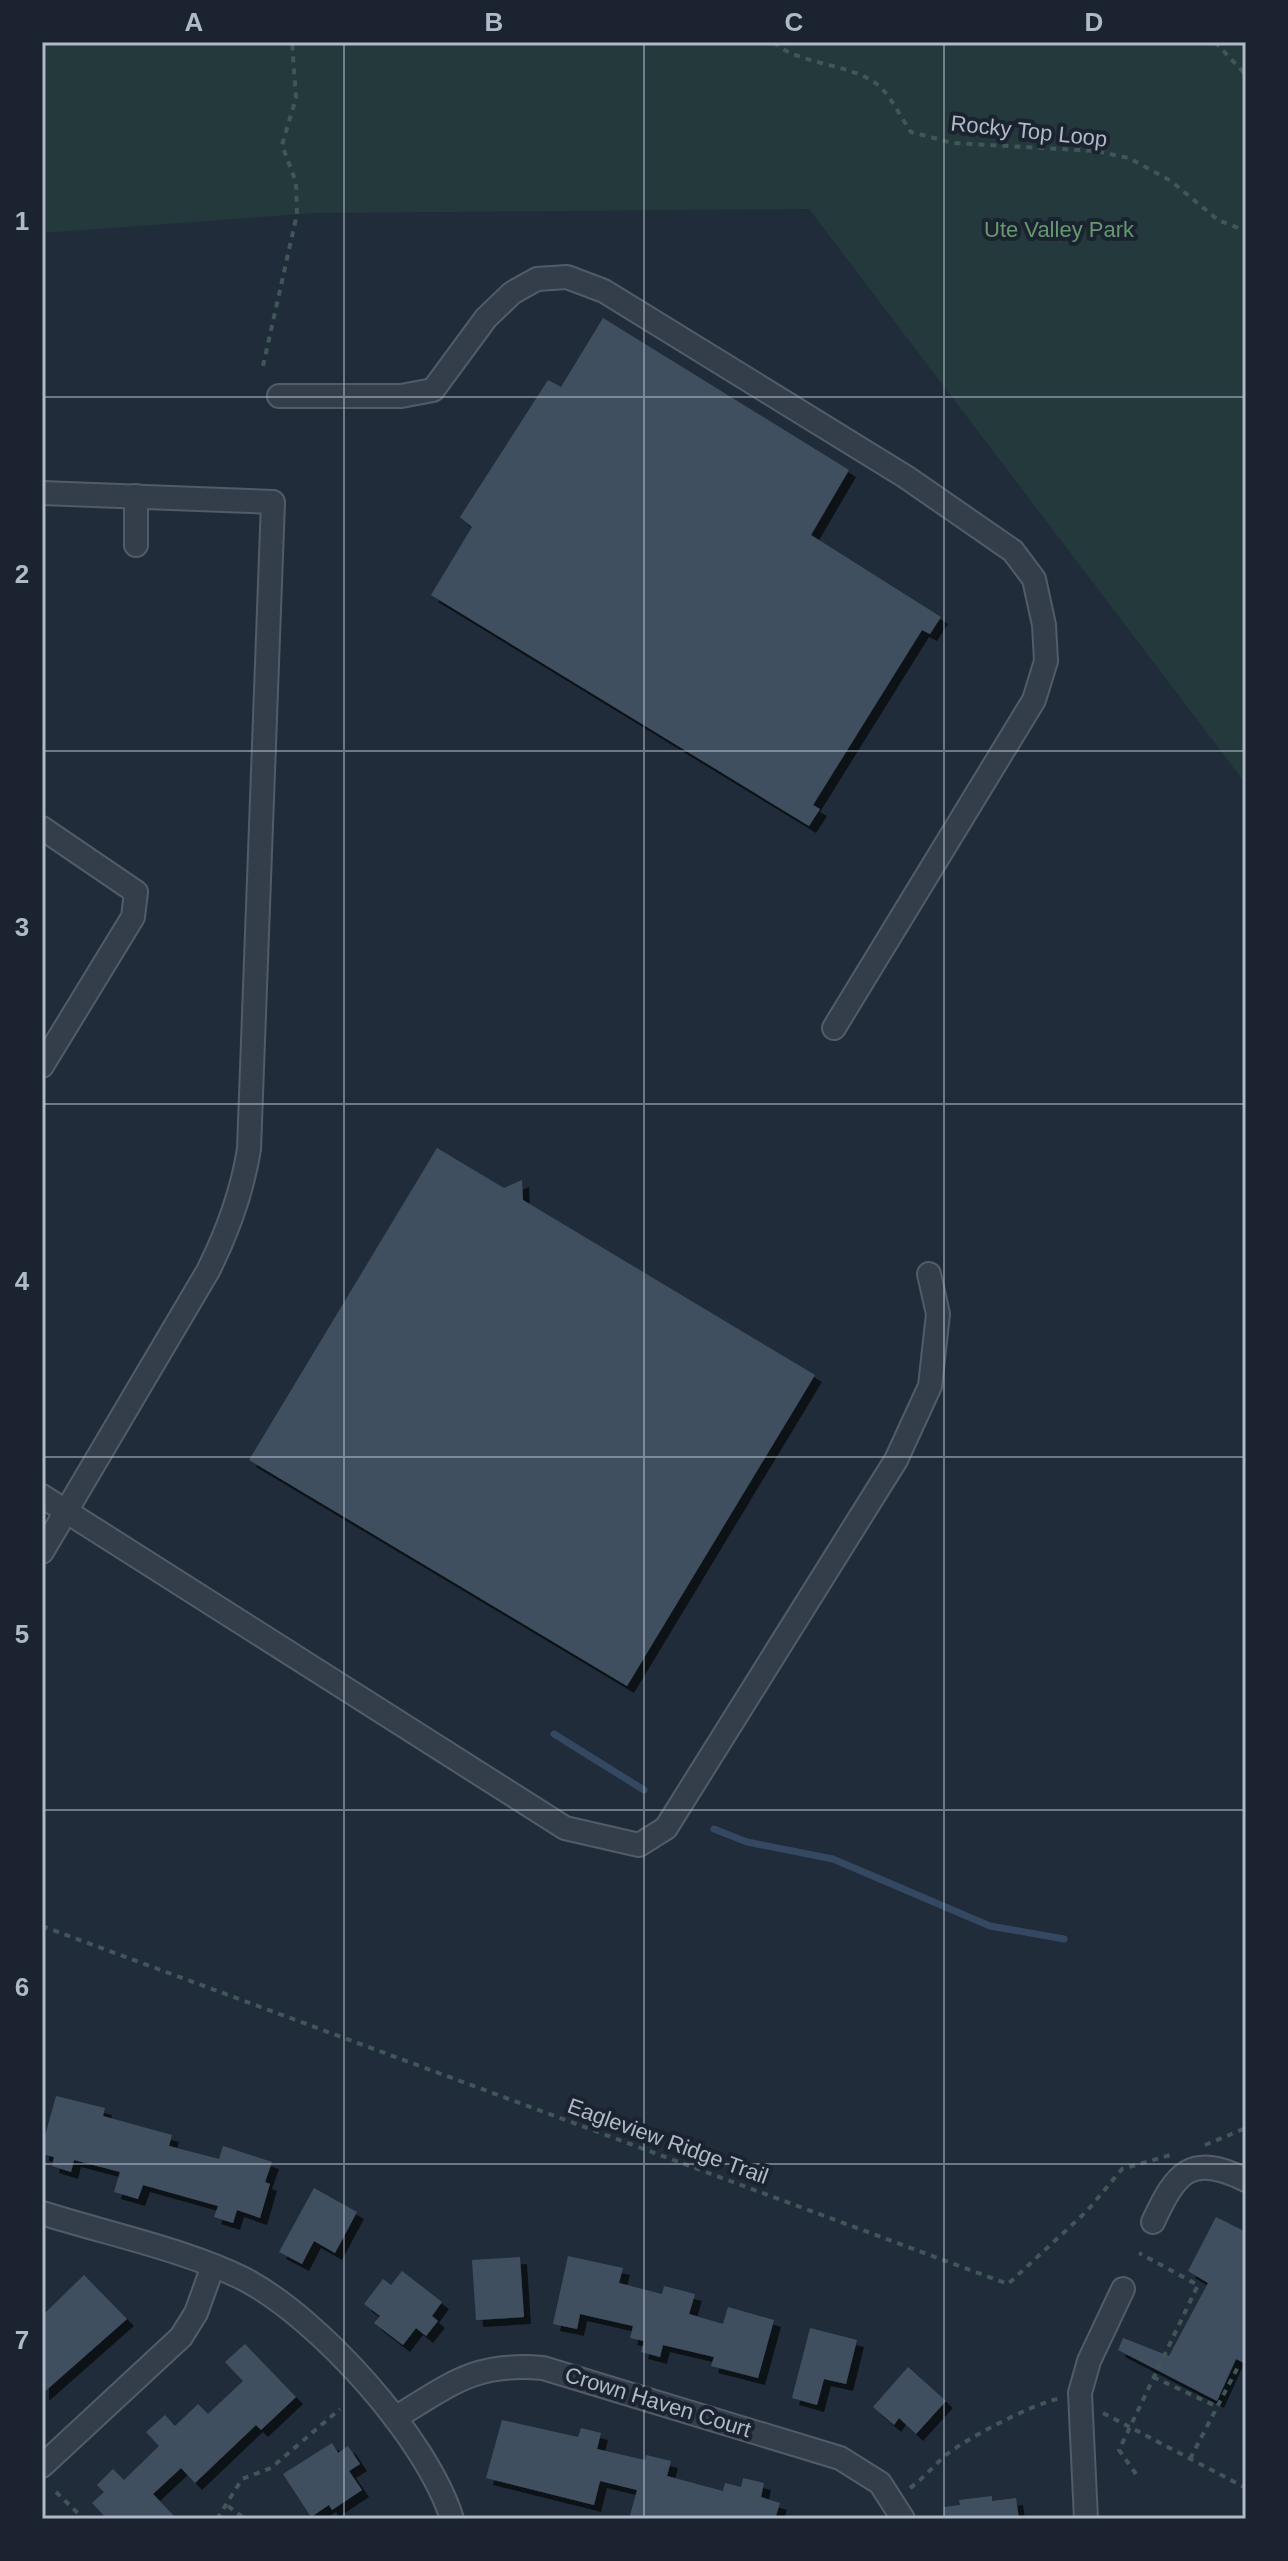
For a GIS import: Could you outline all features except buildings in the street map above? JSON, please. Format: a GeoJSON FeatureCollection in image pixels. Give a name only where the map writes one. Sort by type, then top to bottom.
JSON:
{"type":"FeatureCollection","features":[{"type":"Feature","properties":{"kind":"street"},"geometry":{"type":"LineString","coordinates":[[279,396],[401,396],[433,390],[486,318],[512,293],[537,279],[567,277],[640,311],[906,477],[1013,551],[1034,579],[1044,625],[1046,661],[1034,700],[834,1028]]}},
{"type":"Feature","properties":{"kind":"street"},"geometry":{"type":"LineString","coordinates":[[42,493],[273,502],[249,1149],[243,1186],[231,1222],[208,1271],[42,1552]]}},
{"type":"Feature","properties":{"kind":"street"},"geometry":{"type":"LineString","coordinates":[[136,496],[136,545]]}},
{"type":"Feature","properties":{"kind":"street"},"geometry":{"type":"LineString","coordinates":[[42,828],[136,892],[133,917],[42,1066]]}},
{"type":"Feature","properties":{"kind":"street"},"geometry":{"type":"LineString","coordinates":[[42,1496],[565,1828],[639,1845],[666,1828],[896,1460],[930,1386],[938,1314],[929,1274]]}},
{"type":"Feature","properties":{"kind":"street"},"geometry":{"type":"LineString","coordinates":[[1153,2222],[1172,2183],[1183,2172],[1211,2167],[1246,2180]]}},
{"type":"Feature","properties":{"kind":"street"},"geometry":{"type":"LineString","coordinates":[[42,2213],[213,2266],[244,2279],[294,2313],[320,2335],[395,2418],[437,2481],[452,2519]]}},
{"type":"Feature","properties":{"kind":"street"},"geometry":{"type":"LineString","coordinates":[[42,2466],[181,2337],[196,2313],[213,2266]]}},
{"type":"Feature","properties":{"kind":"street"},"geometry":{"type":"LineString","coordinates":[[1086,2519],[1081,2400],[1089,2361],[1123,2289]]}},
{"type":"Feature","properties":{"kind":"street","name":"Crown Haven Court"},"geometry":{"type":"LineString","coordinates":[[395,2418],[467,2374],[506,2367],[543,2368],[840,2458],[880,2483],[898,2510]]}},
{"type":"Feature","properties":{"kind":"path"},"geometry":{"type":"LineString","coordinates":[[263,366],[297,214],[296,182],[282,145],[296,98],[292,42]]}},
{"type":"Feature","properties":{"kind":"path","name":"Rocky Top Loop"},"geometry":{"type":"LineString","coordinates":[[774,42],[782,49],[836,65],[879,85],[911,132],[953,143],[1096,151],[1129,158],[1171,181],[1218,220],[1246,231]]}},
{"type":"Feature","properties":{"kind":"path"},"geometry":{"type":"LineString","coordinates":[[1215,42],[1246,75]]}},
{"type":"Feature","properties":{"kind":"path","name":"Eagleview Ridge Trail"},"geometry":{"type":"LineString","coordinates":[[42,1926],[1008,2284],[1087,2211],[1122,2169],[1182,2152]]}},
{"type":"Feature","properties":{"kind":"path"},"geometry":{"type":"LineString","coordinates":[[1197,2147],[1227,2138],[1246,2128]]}},
{"type":"Feature","properties":{"kind":"path"},"geometry":{"type":"LineString","coordinates":[[1211,2167],[1213,2152],[1227,2138]]}},
{"type":"Feature","properties":{"kind":"path"},"geometry":{"type":"LineString","coordinates":[[1136,2474],[1119,2450],[1198,2285],[1139,2253]]}},
{"type":"Feature","properties":{"kind":"path"},"geometry":{"type":"LineString","coordinates":[[1190,2459],[1239,2365]]}},
{"type":"Feature","properties":{"kind":"path"},"geometry":{"type":"LineString","coordinates":[[1153,2377],[1216,2406]]}},
{"type":"Feature","properties":{"kind":"path"},"geometry":{"type":"LineString","coordinates":[[898,2510],[946,2455],[1028,2408],[1047,2401],[1081,2400]]}},
{"type":"Feature","properties":{"kind":"path"},"geometry":{"type":"LineString","coordinates":[[217,2519],[228,2506],[242,2479],[271,2468],[340,2409]]}},
{"type":"Feature","properties":{"kind":"path"},"geometry":{"type":"LineString","coordinates":[[1128,2428],[1246,2488]]}},
{"type":"Feature","properties":{"kind":"path"},"geometry":{"type":"LineString","coordinates":[[56,2492],[84,2519]]}},
{"type":"Feature","properties":{"kind":"path"},"geometry":{"type":"LineString","coordinates":[[228,2506],[245,2519]]}},
{"type":"Feature","properties":{"kind":"green space","name":"Ute Valley Park"},"geometry":{"type":"Polygon","coordinates":[[[42,42],[1246,42],[1246,784],[809,209],[317,213],[42,233],[42,42]]]}},
{"type":"Feature","properties":{"kind":"waterway"},"geometry":{"type":"LineString","coordinates":[[554,1734],[644,1790]]}},
{"type":"Feature","properties":{"kind":"waterway"},"geometry":{"type":"LineString","coordinates":[[714,1829],[747,1842],[833,1859],[990,1926],[1064,1939]]}}]}
